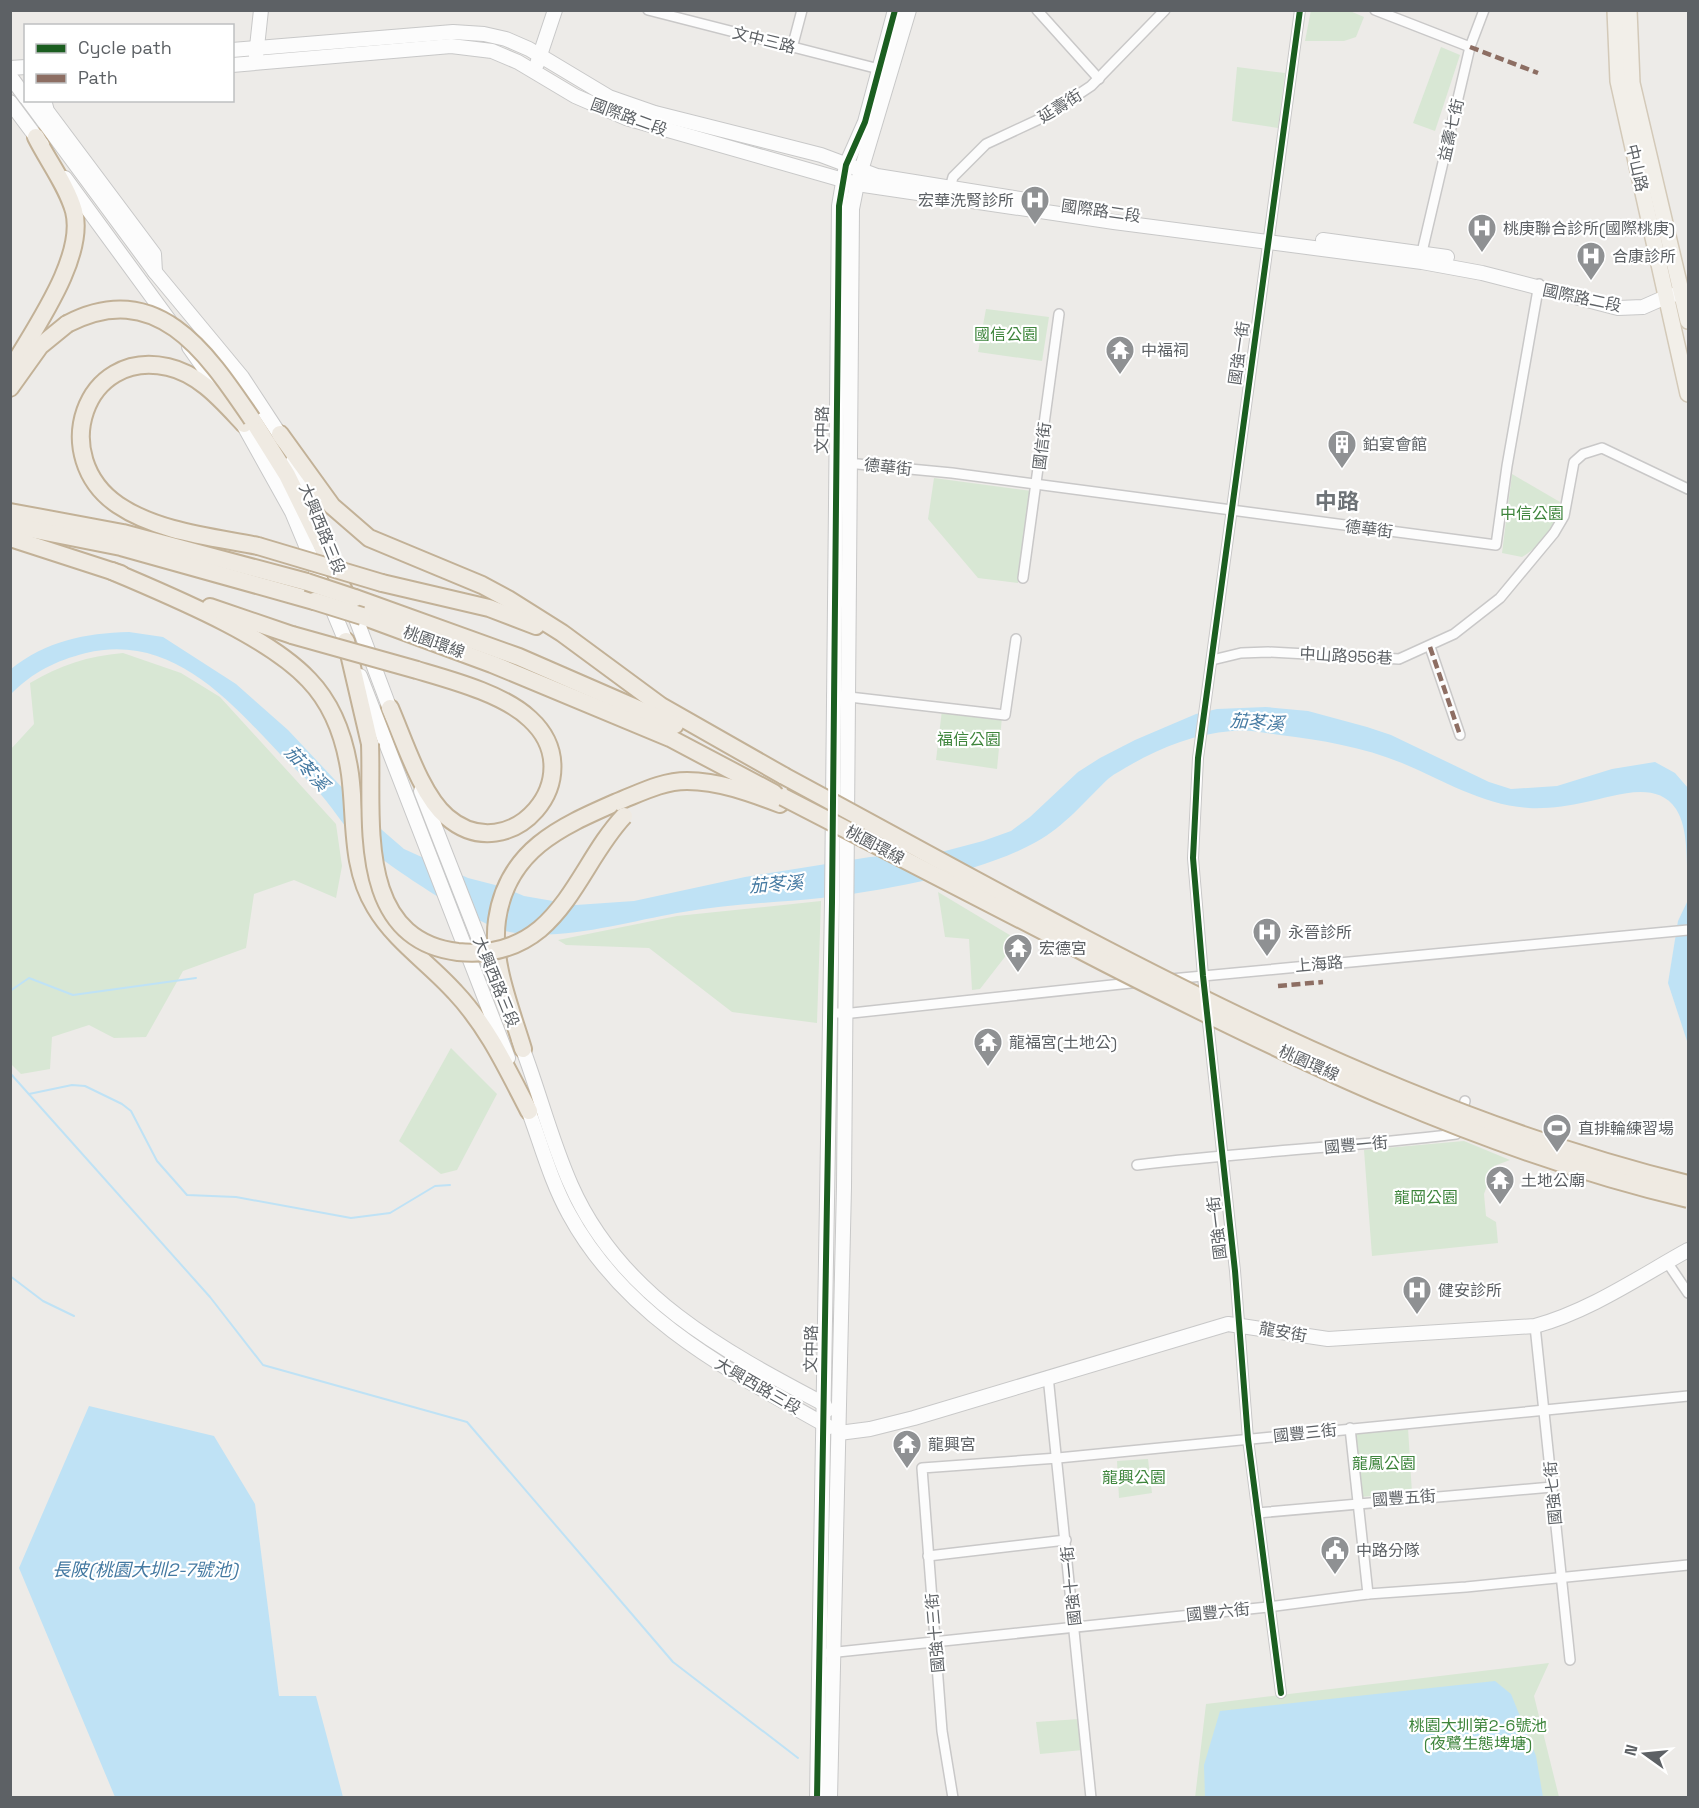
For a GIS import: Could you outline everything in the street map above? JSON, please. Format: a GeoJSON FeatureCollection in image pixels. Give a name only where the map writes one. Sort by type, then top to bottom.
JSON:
{"type":"FeatureCollection","features":[{"type":"Feature","properties":{"kind":"highway"},"geometry":{"type":"LineString","coordinates":[[10,371],[68,266],[76,238],[75,214],[71,202],[36,137]]}},
{"type":"Feature","properties":{"kind":"highway"},"geometry":{"type":"LineString","coordinates":[[10,388],[40,345],[67,324],[94,312],[135,311],[158,317],[174,326],[200,349],[248,422],[287,475],[356,607]]}},
{"type":"Feature","properties":{"kind":"highway"},"geometry":{"type":"LineString","coordinates":[[248,422],[201,383],[184,373],[169,367],[137,366],[109,380],[96,392],[83,418],[80,444],[83,460],[97,485],[118,505],[131,513],[172,528],[258,546],[382,583],[504,612],[539,627],[606,668],[661,706],[784,776]]}},
{"type":"Feature","properties":{"kind":"highway"},"geometry":{"type":"LineString","coordinates":[[280,434],[332,506],[356,529],[386,547],[482,585],[508,598],[562,633],[606,668]]}},
{"type":"Feature","properties":{"kind":"highway","name":"桃園環線"},"geometry":{"type":"LineString","coordinates":[[10,512],[123,533],[306,582],[356,607],[670,738],[782,801],[838,825],[1159,991],[1329,1072],[1522,1151],[1689,1199]]}},
{"type":"Feature","properties":{"kind":"highway","name":"桃園環線"},"geometry":{"type":"LineString","coordinates":[[10,525],[121,547],[314,600],[356,607],[519,657],[675,724],[784,776],[1086,937],[1282,1035],[1432,1100],[1619,1165],[1689,1184]]}},
{"type":"Feature","properties":{"kind":"highway"},"geometry":{"type":"LineString","coordinates":[[10,538],[292,634],[417,670],[504,702],[536,724],[549,746],[553,766],[549,790],[536,812],[510,828],[489,832],[468,829],[448,818],[426,788],[390,708]]}},
{"type":"Feature","properties":{"kind":"highway"},"geometry":{"type":"LineString","coordinates":[[112,571],[179,600],[280,656],[309,680],[336,721],[348,758],[356,855],[368,893],[393,931],[455,991],[483,1025],[529,1111]]}},
{"type":"Feature","properties":{"kind":"highway"},"geometry":{"type":"LineString","coordinates":[[346,641],[370,744],[371,844],[377,882],[390,909],[410,931],[434,946],[448,950],[493,951],[508,948],[531,936],[556,914],[610,831],[624,816],[642,802],[665,792],[700,785],[721,786]]}},
{"type":"Feature","properties":{"kind":"highway"},"geometry":{"type":"LineString","coordinates":[[523,1049],[500,968],[496,923],[503,894],[513,873],[527,854],[550,834],[650,788],[687,781],[721,786],[782,801]]}},
{"type":"Feature","properties":{"kind":"main road","name":"中山路"},"geometry":{"type":"LineString","coordinates":[[1615,10],[1618,81],[1689,321]]}},
{"type":"Feature","properties":{"kind":"main road","name":"中山路"},"geometry":{"type":"LineString","coordinates":[[1629,10],[1632,83],[1680,293],[1689,394]]}},
{"type":"Feature","properties":{"kind":"street"},"geometry":{"type":"LineString","coordinates":[[256,56],[261,10]]}},
{"type":"Feature","properties":{"kind":"street"},"geometry":{"type":"LineString","coordinates":[[534,72],[541,57],[555,10]]}},
{"type":"Feature","properties":{"kind":"street","name":"文中三路"},"geometry":{"type":"LineString","coordinates":[[648,10],[879,69]]}},
{"type":"Feature","properties":{"kind":"street"},"geometry":{"type":"LineString","coordinates":[[792,48],[802,10]]}},
{"type":"Feature","properties":{"kind":"street","name":"文中路"},"geometry":{"type":"LineString","coordinates":[[823,1795],[820,1653],[832,902],[832,695],[839,206],[846,165],[866,122],[895,10]]}},
{"type":"Feature","properties":{"kind":"street","name":"文中路"},"geometry":{"type":"LineString","coordinates":[[823,1795],[835,1652],[847,856],[852,209],[859,178],[909,10]]}},
{"type":"Feature","properties":{"kind":"street"},"geometry":{"type":"LineString","coordinates":[[1037,10],[1099,79]]}},
{"type":"Feature","properties":{"kind":"street","name":"延壽街"},"geometry":{"type":"LineString","coordinates":[[950,188],[953,177],[986,144],[1046,116],[1099,79],[1165,10]]}},
{"type":"Feature","properties":{"kind":"street","name":"國強一街"},"geometry":{"type":"LineString","coordinates":[[1281,1693],[1268,1607],[1248,1439],[1239,1324],[1193,858],[1198,758],[1300,10]]}},
{"type":"Feature","properties":{"kind":"street"},"geometry":{"type":"LineString","coordinates":[[1375,10],[1470,47]]}},
{"type":"Feature","properties":{"kind":"street","name":"益壽七街"},"geometry":{"type":"LineString","coordinates":[[1422,252],[1470,47],[1484,10]]}},
{"type":"Feature","properties":{"kind":"street","name":"國際路二段"},"geometry":{"type":"LineString","coordinates":[[234,64],[256,56],[453,32],[484,34],[506,39],[590,87],[631,105],[821,155],[846,165],[859,178],[1268,238],[1422,252],[1484,265],[1539,285]]}},
{"type":"Feature","properties":{"kind":"street","name":"國際路二段"},"geometry":{"type":"LineString","coordinates":[[234,50],[256,56],[451,46],[492,51],[575,96],[626,118],[724,148],[843,179],[859,178],[950,188],[1422,262],[1614,301],[1680,293]]}},
{"type":"Feature","properties":{"kind":"street","name":"大興西路三段"},"geometry":{"type":"LineString","coordinates":[[15,81],[24,94]]}},
{"type":"Feature","properties":{"kind":"street","name":"大興西路三段"},"geometry":{"type":"LineString","coordinates":[[10,102],[248,422],[292,512],[346,641],[568,1214],[610,1275],[649,1314],[710,1359],[839,1432]]}},
{"type":"Feature","properties":{"kind":"street","name":"大興西路三段"},"geometry":{"type":"LineString","coordinates":[[29,102],[154,272],[242,377],[280,434],[314,505],[356,607],[390,708],[443,849],[523,1049],[572,1187],[584,1211],[613,1251],[652,1296],[689,1326],[729,1353],[824,1404],[839,1432]]}},
{"type":"Feature","properties":{"kind":"street"},"geometry":{"type":"LineString","coordinates":[[45,102],[47,111],[154,254],[154,272]]}},
{"type":"Feature","properties":{"kind":"street","name":"德華街"},"geometry":{"type":"LineString","coordinates":[[835,463],[1037,485],[1496,545],[1539,285]]}},
{"type":"Feature","properties":{"kind":"street","name":"國信街"},"geometry":{"type":"LineString","coordinates":[[1023,578],[1059,314]]}},
{"type":"Feature","properties":{"kind":"street","name":"中山路956巷"},"geometry":{"type":"LineString","coordinates":[[1212,660],[1241,653],[1268,652],[1399,659],[1454,634],[1500,598],[1554,533],[1564,516],[1574,462],[1583,454],[1602,448],[1689,489]]}},
{"type":"Feature","properties":{"kind":"street"},"geometry":{"type":"LineString","coordinates":[[832,695],[848,695],[1005,715],[1016,639]]}},
{"type":"Feature","properties":{"kind":"street"},"geometry":{"type":"LineString","coordinates":[[1430,646],[1460,735]]}},
{"type":"Feature","properties":{"kind":"street"},"geometry":{"type":"LineString","coordinates":[[832,879],[846,878]]}},
{"type":"Feature","properties":{"kind":"street","name":"上海路"},"geometry":{"type":"LineString","coordinates":[[829,1013],[1689,930]]}},
{"type":"Feature","properties":{"kind":"street","name":"國豐一街"},"geometry":{"type":"LineString","coordinates":[[1222,1155],[1358,1146],[1456,1134],[1465,1101]]}},
{"type":"Feature","properties":{"kind":"street"},"geometry":{"type":"LineString","coordinates":[[1137,1165],[1222,1155]]}},
{"type":"Feature","properties":{"kind":"street","name":"龍安街"},"geometry":{"type":"LineString","coordinates":[[839,1432],[892,1424],[1219,1326],[1239,1324],[1328,1339],[1535,1326],[1555,1321],[1594,1302],[1689,1250]]}},
{"type":"Feature","properties":{"kind":"street"},"geometry":{"type":"LineString","coordinates":[[1667,1262],[1689,1293]]}},
{"type":"Feature","properties":{"kind":"street","name":"國強七街"},"geometry":{"type":"LineString","coordinates":[[1535,1326],[1546,1410],[1570,1660]]}},
{"type":"Feature","properties":{"kind":"street","name":"國強十一街"},"geometry":{"type":"LineString","coordinates":[[1048,1376],[1091,1797]]}},
{"type":"Feature","properties":{"kind":"street","name":"國豐三街"},"geometry":{"type":"LineString","coordinates":[[922,1468],[1058,1458],[1689,1396]]}},
{"type":"Feature","properties":{"kind":"street"},"geometry":{"type":"LineString","coordinates":[[1350,1428],[1368,1594]]}},
{"type":"Feature","properties":{"kind":"street","name":"國強十三街"},"geometry":{"type":"LineString","coordinates":[[922,1468],[942,1731],[954,1797]]}},
{"type":"Feature","properties":{"kind":"street","name":"國豐五街"},"geometry":{"type":"LineString","coordinates":[[1257,1513],[1358,1502],[1552,1487]]}},
{"type":"Feature","properties":{"kind":"street"},"geometry":{"type":"LineString","coordinates":[[928,1556],[1066,1540]]}},
{"type":"Feature","properties":{"kind":"street","name":"國豐六街"},"geometry":{"type":"LineString","coordinates":[[820,1653],[1268,1607],[1368,1594],[1561,1578],[1689,1564]]}},
{"type":"Feature","properties":{"kind":"green space"},"geometry":{"type":"Polygon","coordinates":[[[1311,10],[1350,11],[1364,17],[1356,37],[1344,41],[1305,41],[1311,10]]]}},
{"type":"Feature","properties":{"kind":"green space"},"geometry":{"type":"Polygon","coordinates":[[[1441,47],[1460,55],[1435,131],[1413,123],[1441,47]]]}},
{"type":"Feature","properties":{"kind":"green space"},"geometry":{"type":"Polygon","coordinates":[[[1237,67],[1285,73],[1278,128],[1232,121],[1237,67]]]}},
{"type":"Feature","properties":{"kind":"green space","name":"國信公園"},"geometry":{"type":"Polygon","coordinates":[[[986,309],[1049,317],[1042,361],[978,352],[986,309]]]}},
{"type":"Feature","properties":{"kind":"green space","name":"中信公園"},"geometry":{"type":"Polygon","coordinates":[[[1512,474],[1560,502],[1556,519],[1548,534],[1522,557],[1502,553],[1512,474]]]}},
{"type":"Feature","properties":{"kind":"green space"},"geometry":{"type":"Polygon","coordinates":[[[934,478],[1032,491],[1018,583],[978,578],[928,519],[934,478]]]}},
{"type":"Feature","properties":{"kind":"green space"},"geometry":{"type":"Polygon","coordinates":[[[123,653],[181,673],[220,697],[336,824],[342,866],[336,898],[294,880],[254,894],[246,948],[183,971],[146,1037],[114,1038],[89,1025],[52,1037],[50,1069],[21,1074],[10,1063],[11,749],[34,724],[30,683],[75,662],[123,653]]]}},
{"type":"Feature","properties":{"kind":"green space","name":"福信公園"},"geometry":{"type":"Polygon","coordinates":[[[942,710],[1002,717],[997,769],[936,760],[942,710]]]}},
{"type":"Feature","properties":{"kind":"green space"},"geometry":{"type":"Polygon","coordinates":[[[938,892],[1018,940],[980,989],[972,990],[969,939],[945,937],[938,892]]]}},
{"type":"Feature","properties":{"kind":"green space"},"geometry":{"type":"Polygon","coordinates":[[[821,901],[817,1023],[732,1012],[649,948],[566,945],[558,940],[677,916],[821,901]]]}},
{"type":"Feature","properties":{"kind":"green space"},"geometry":{"type":"Polygon","coordinates":[[[451,1048],[497,1094],[457,1170],[441,1174],[399,1141],[451,1048]]]}},
{"type":"Feature","properties":{"kind":"green space","name":"龍岡公園"},"geometry":{"type":"Polygon","coordinates":[[[1464,1141],[1510,1160],[1494,1166],[1484,1194],[1486,1216],[1496,1222],[1498,1243],[1372,1256],[1364,1150],[1464,1141]]]}},
{"type":"Feature","properties":{"kind":"green space","name":"龍鳳公園"},"geometry":{"type":"Polygon","coordinates":[[[1408,1428],[1412,1493],[1360,1497],[1354,1433],[1408,1428]]]}},
{"type":"Feature","properties":{"kind":"green space","name":"龍興公園"},"geometry":{"type":"Polygon","coordinates":[[[1148,1459],[1152,1493],[1119,1498],[1117,1461],[1148,1459]]]}},
{"type":"Feature","properties":{"kind":"green space","name":"桃園大圳第2-6號池 (夜鷺生態埤塘)"},"geometry":{"type":"Polygon","coordinates":[[[1549,1663],[1534,1696],[1559,1797],[1195,1798],[1206,1704],[1549,1663]]]}},
{"type":"Feature","properties":{"kind":"green space"},"geometry":{"type":"Polygon","coordinates":[[[1079,1719],[1083,1750],[1040,1754],[1036,1722],[1079,1719]]]}},
{"type":"Feature","properties":{"kind":"water","name":"茄苳溪"},"geometry":{"type":"Polygon","coordinates":[[[129,632],[163,637],[236,684],[288,730],[382,830],[404,849],[468,878],[503,887],[524,896],[576,905],[634,901],[745,877],[870,857],[945,851],[983,841],[1011,831],[1030,817],[1078,772],[1135,740],[1196,714],[1217,709],[1266,707],[1308,711],[1391,735],[1489,782],[1511,789],[1557,786],[1612,769],[1655,762],[1675,773],[1688,788],[1688,885],[1685,836],[1680,817],[1667,800],[1657,795],[1634,792],[1550,808],[1512,806],[1463,791],[1402,763],[1372,753],[1311,739],[1238,731],[1193,738],[1168,746],[1108,779],[1056,829],[1036,842],[988,863],[931,879],[873,891],[821,898],[695,910],[569,933],[547,935],[505,931],[451,905],[370,850],[352,834],[315,788],[240,712],[195,675],[171,662],[145,653],[117,649],[86,653],[45,668],[11,694],[11,669],[24,659],[67,640],[97,634],[129,632]]]}},
{"type":"Feature","properties":{"kind":"water"},"geometry":{"type":"Polygon","coordinates":[[[1688,900],[1688,1044],[1668,983],[1678,921],[1688,900]]]}},
{"type":"Feature","properties":{"kind":"water","name":"長陂(桃園大圳2-7號池)"},"geometry":{"type":"Polygon","coordinates":[[[89,1406],[214,1436],[255,1504],[279,1696],[316,1696],[343,1797],[115,1797],[19,1568],[89,1406]]]}},
{"type":"Feature","properties":{"kind":"water","name":"桃園大圳第2-6號池 (夜鷺生態埤塘)"},"geometry":{"type":"Polygon","coordinates":[[[1495,1681],[1511,1694],[1536,1756],[1543,1797],[1205,1797],[1204,1765],[1220,1711],[1495,1681]]]}},
{"type":"Feature","properties":{"kind":"waterway"},"geometry":{"type":"LineString","coordinates":[[10,991],[29,978],[73,995],[196,978]]}},
{"type":"Feature","properties":{"kind":"waterway"},"geometry":{"type":"LineString","coordinates":[[10,1073],[210,1297],[263,1365],[467,1422],[673,1662],[798,1758]]}},
{"type":"Feature","properties":{"kind":"waterway"},"geometry":{"type":"LineString","coordinates":[[29,1094],[72,1085],[85,1086],[122,1104],[131,1111],[157,1161],[187,1195],[236,1197],[351,1218],[390,1213],[435,1186],[450,1185]]}},
{"type":"Feature","properties":{"kind":"waterway"},"geometry":{"type":"LineString","coordinates":[[10,1276],[43,1301],[74,1316]]}},
{"type":"Feature","properties":{"kind":"marked path"},"geometry":{"type":"LineString","coordinates":[[1470,47],[1538,73]]}},
{"type":"Feature","properties":{"kind":"marked path"},"geometry":{"type":"LineString","coordinates":[[1430,647],[1460,735]]}},
{"type":"Feature","properties":{"kind":"marked path"},"geometry":{"type":"LineString","coordinates":[[1278,986],[1323,982]]}},
{"type":"Feature","properties":{"kind":"cycle path"},"geometry":{"type":"LineString","coordinates":[[817,1798],[832,902],[839,206],[846,165],[865,122],[895,10]]}},
{"type":"Feature","properties":{"kind":"cycle path"},"geometry":{"type":"LineString","coordinates":[[1281,1693],[1248,1439],[1235,1271],[1203,976],[1193,858],[1198,758],[1300,10]]}},
{"type":"Feature","properties":{"kind":"place","name":"宏華洗腎診所"},"geometry":{"type":"Point","coordinates":[1035,226]}},
{"type":"Feature","properties":{"kind":"place","name":"桃庚聯合診所(國際桃庚)"},"geometry":{"type":"Point","coordinates":[1482,254]}},
{"type":"Feature","properties":{"kind":"place","name":"合康診所"},"geometry":{"type":"Point","coordinates":[1591,282]}},
{"type":"Feature","properties":{"kind":"place","name":"中福祠"},"geometry":{"type":"Point","coordinates":[1120,376]}},
{"type":"Feature","properties":{"kind":"place","name":"鉑宴會館"},"geometry":{"type":"Point","coordinates":[1342,470]}},
{"type":"Feature","properties":{"kind":"place","name":"永晉診所"},"geometry":{"type":"Point","coordinates":[1267,958]}},
{"type":"Feature","properties":{"kind":"place","name":"宏德宮"},"geometry":{"type":"Point","coordinates":[1018,974]}},
{"type":"Feature","properties":{"kind":"place","name":"龍福宮(土地公)"},"geometry":{"type":"Point","coordinates":[988,1068]}},
{"type":"Feature","properties":{"kind":"place","name":"直排輪練習場"},"geometry":{"type":"Point","coordinates":[1557,1154]}},
{"type":"Feature","properties":{"kind":"place","name":"土地公廟"},"geometry":{"type":"Point","coordinates":[1500,1206]}},
{"type":"Feature","properties":{"kind":"place","name":"健安診所"},"geometry":{"type":"Point","coordinates":[1417,1316]}},
{"type":"Feature","properties":{"kind":"place","name":"龍興宮"},"geometry":{"type":"Point","coordinates":[907,1470]}},
{"type":"Feature","properties":{"kind":"place","name":"中路分隊"},"geometry":{"type":"Point","coordinates":[1335,1576]}},
{"type":"Feature","properties":{"kind":"district","name":"中路"},"geometry":{"type":"Point","coordinates":[1337,501]}}]}
